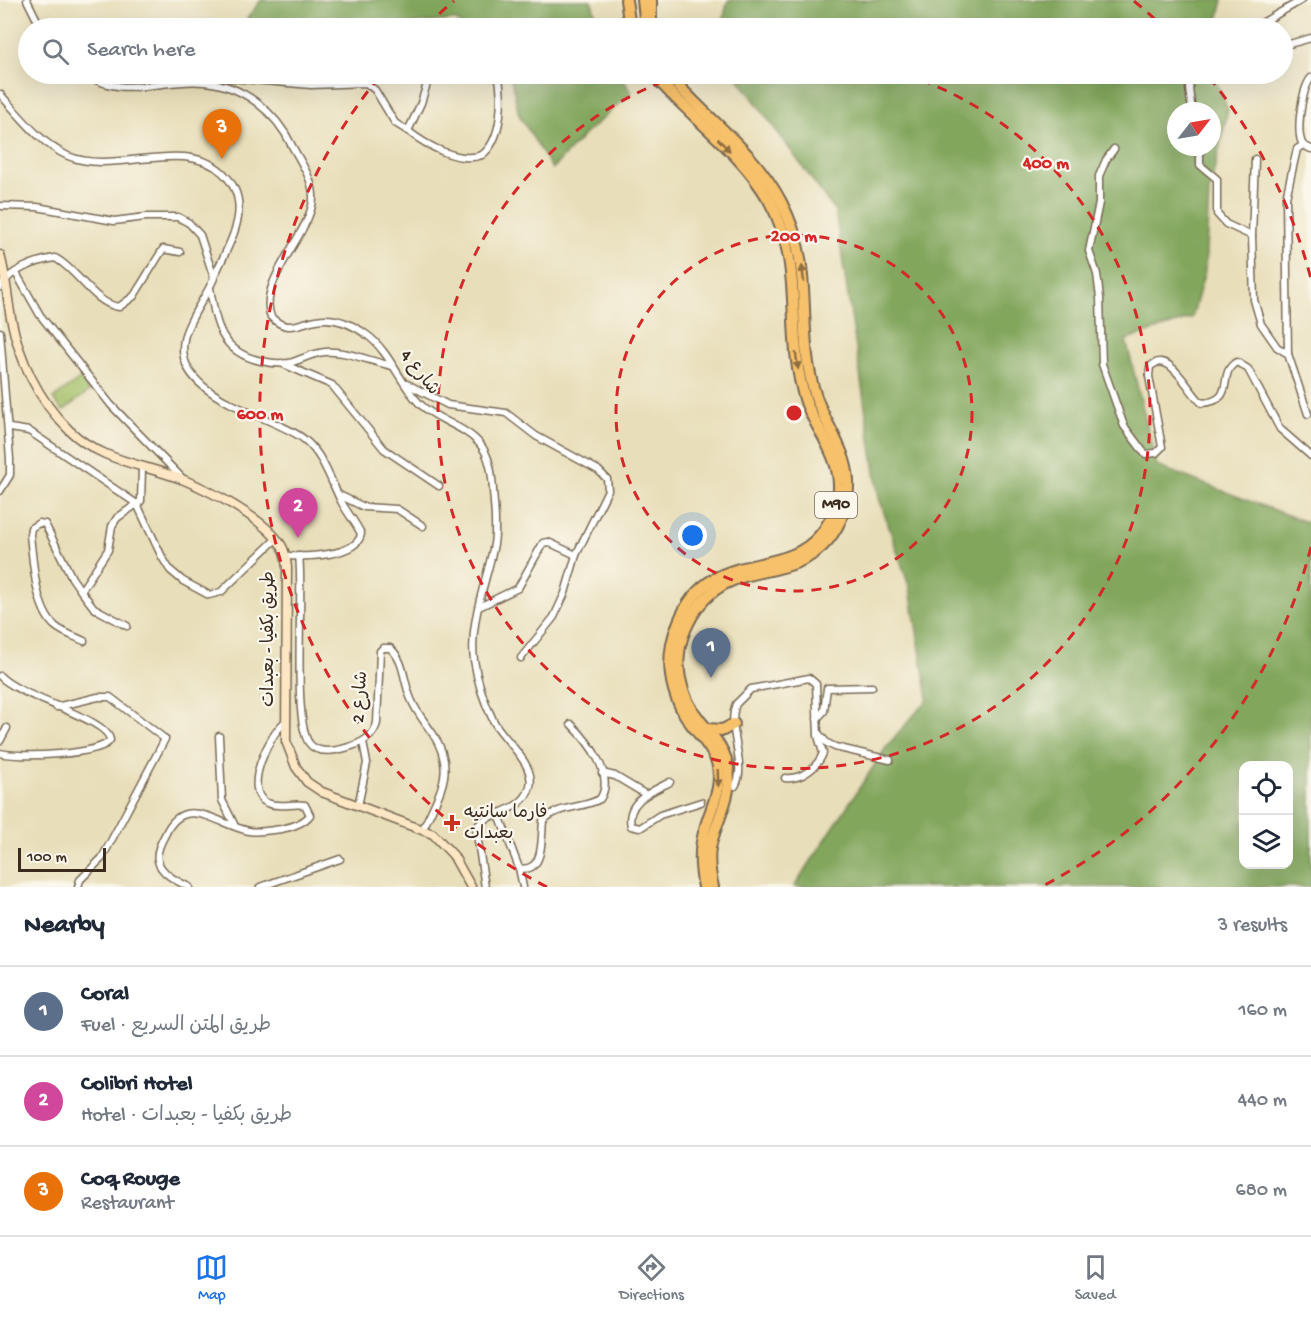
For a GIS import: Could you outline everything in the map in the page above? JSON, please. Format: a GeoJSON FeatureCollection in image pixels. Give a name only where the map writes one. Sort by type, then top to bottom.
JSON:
{"type":"FeatureCollection","features":[{"type":"Feature","properties":{"kind":"highway"},"geometry":{"type":"LineString","coordinates":[[626,0],[629,18]]}},
{"type":"Feature","properties":{"kind":"highway"},"geometry":{"type":"LineString","coordinates":[[643,0],[645,18]]}},
{"type":"Feature","properties":{"kind":"highway"},"geometry":{"type":"LineString","coordinates":[[651,0],[652,18]]}},
{"type":"Feature","properties":{"kind":"highway","name":"M90"},"geometry":{"type":"LineString","coordinates":[[663,84],[750,172],[780,222],[788,248],[793,278],[795,343],[800,379],[807,402],[834,460],[839,484],[835,509],[826,527],[813,542],[790,556],[738,567],[710,582],[684,611],[671,643],[670,672],[676,701],[712,752],[718,771],[718,793],[705,829],[700,858],[704,887]]}},
{"type":"Feature","properties":{"kind":"highway","name":"M90"},"geometry":{"type":"LineString","coordinates":[[678,84],[750,157],[767,178],[788,216],[803,273],[805,338],[809,375],[822,413],[843,456],[848,477],[846,501],[840,523],[822,547],[796,564],[752,572],[733,579],[708,596],[689,622],[681,645],[679,675],[692,710],[726,759],[729,781],[729,794],[711,848],[713,887]]}},
{"type":"Feature","properties":{"kind":"highway"},"geometry":{"type":"LineString","coordinates":[[707,729],[723,730],[734,724]]}},
{"type":"Feature","properties":{"kind":"main road","name":"طريق بكفيا - بعبدات"},"geometry":{"type":"LineString","coordinates":[[0,255],[11,318],[20,352],[30,377],[47,403],[81,440],[99,451],[142,469],[183,480],[249,516],[276,539],[285,556],[286,721],[289,750],[300,774],[322,792],[423,829],[448,847],[471,887]]}},
{"type":"Feature","properties":{"kind":"street"},"geometry":{"type":"LineString","coordinates":[[27,0],[36,18]]}},
{"type":"Feature","properties":{"kind":"street"},"geometry":{"type":"LineString","coordinates":[[1270,18],[1302,0]]}},
{"type":"Feature","properties":{"kind":"street"},"geometry":{"type":"LineString","coordinates":[[1293,43],[1311,38]]}},
{"type":"Feature","properties":{"kind":"street"},"geometry":{"type":"LineString","coordinates":[[1311,78],[1305,88],[1299,124],[1299,139],[1311,150]]}},
{"type":"Feature","properties":{"kind":"street","name":"شارع 4"},"geometry":{"type":"LineString","coordinates":[[109,84],[127,88],[179,84]]}},
{"type":"Feature","properties":{"kind":"street","name":"شارع 4"},"geometry":{"type":"LineString","coordinates":[[212,84],[238,92],[272,116],[286,133],[313,190],[313,207],[289,248],[272,290],[269,308],[271,317],[282,326],[292,328],[324,319],[347,324],[375,341],[419,404],[480,444],[489,460],[495,513],[494,542],[479,607],[473,651],[485,702],[494,722],[523,761],[531,780],[529,790],[521,801],[499,815],[490,817],[476,828],[485,887]]}},
{"type":"Feature","properties":{"kind":"street"},"geometry":{"type":"LineString","coordinates":[[300,84],[338,84]]}},
{"type":"Feature","properties":{"kind":"street"},"geometry":{"type":"LineString","coordinates":[[367,84],[375,90],[395,123],[418,139],[469,158],[482,155],[491,143],[500,114],[498,84]]}},
{"type":"Feature","properties":{"kind":"street"},"geometry":{"type":"LineString","coordinates":[[408,131],[427,84]]}},
{"type":"Feature","properties":{"kind":"street"},"geometry":{"type":"LineString","coordinates":[[1190,84],[1191,102]]}},
{"type":"Feature","properties":{"kind":"street"},"geometry":{"type":"LineString","coordinates":[[0,94],[40,136],[67,156],[102,162],[182,157],[209,163],[218,168],[235,189],[240,215],[214,278],[184,336],[184,355],[194,375],[222,400],[284,428],[306,441],[321,459],[338,495],[360,532],[361,538],[350,548],[338,552],[285,556]]}},
{"type":"Feature","properties":{"kind":"street"},"geometry":{"type":"LineString","coordinates":[[1303,145],[1297,149],[1286,198],[1288,354],[1308,414]]}},
{"type":"Feature","properties":{"kind":"street"},"geometry":{"type":"LineString","coordinates":[[1114,149],[1099,176],[1099,203],[1089,251],[1097,274],[1100,298],[1103,331],[1101,357],[1127,431],[1145,454],[1156,453],[1162,447],[1149,376],[1150,367],[1154,363],[1164,362],[1171,366],[1192,395],[1202,403],[1213,402],[1221,396],[1231,366],[1237,362],[1248,369],[1280,429],[1311,456]]}},
{"type":"Feature","properties":{"kind":"street"},"geometry":{"type":"LineString","coordinates":[[1200,156],[1200,165],[1216,179],[1217,214],[1226,224],[1252,236]]}},
{"type":"Feature","properties":{"kind":"street"},"geometry":{"type":"LineString","coordinates":[[1255,159],[1252,236],[1254,300],[1257,317],[1277,347],[1288,354]]}},
{"type":"Feature","properties":{"kind":"street"},"geometry":{"type":"LineString","coordinates":[[0,206],[37,207],[114,221],[146,217],[178,217],[193,226],[200,235],[214,278]]}},
{"type":"Feature","properties":{"kind":"street"},"geometry":{"type":"LineString","coordinates":[[0,287],[6,279],[38,261],[55,258],[69,265],[103,300],[119,307],[134,296],[163,249],[180,252]]}},
{"type":"Feature","properties":{"kind":"street"},"geometry":{"type":"LineString","coordinates":[[16,273],[40,315],[111,405],[183,480]]}},
{"type":"Feature","properties":{"kind":"street"},"geometry":{"type":"LineString","coordinates":[[210,286],[215,317],[231,348],[249,358],[280,363],[332,385],[384,448],[439,486]]}},
{"type":"Feature","properties":{"kind":"street"},"geometry":{"type":"LineString","coordinates":[[0,332],[10,428],[10,475],[0,491]]}},
{"type":"Feature","properties":{"kind":"street"},"geometry":{"type":"LineString","coordinates":[[280,363],[324,352],[335,352],[393,366]]}},
{"type":"Feature","properties":{"kind":"street"},"geometry":{"type":"LineString","coordinates":[[406,384],[448,405],[506,413],[536,436],[605,475],[608,490],[576,555],[565,593],[554,617],[521,657]]}},
{"type":"Feature","properties":{"kind":"street"},"geometry":{"type":"LineString","coordinates":[[10,428],[29,431],[137,504],[170,570],[183,581],[209,595],[221,592],[276,539]]}},
{"type":"Feature","properties":{"kind":"street"},"geometry":{"type":"LineString","coordinates":[[81,591],[108,550],[111,526],[117,518],[137,504],[142,493],[142,469]]}},
{"type":"Feature","properties":{"kind":"street"},"geometry":{"type":"LineString","coordinates":[[338,495],[363,507],[398,509],[423,526]]}},
{"type":"Feature","properties":{"kind":"street"},"geometry":{"type":"LineString","coordinates":[[84,641],[52,624],[44,607],[38,590],[30,535],[31,528],[36,525],[45,524],[72,578],[94,608],[128,626]]}},
{"type":"Feature","properties":{"kind":"street"},"geometry":{"type":"LineString","coordinates":[[479,607],[511,593],[521,585],[543,543],[548,542],[576,555]]}},
{"type":"Feature","properties":{"kind":"street","name":"شارع 2"},"geometry":{"type":"LineString","coordinates":[[299,556],[301,701],[305,736],[312,747],[325,751],[363,742],[374,733],[377,726],[380,651],[383,648],[390,648],[399,658],[411,699],[439,744],[446,761],[444,782],[423,829]]}},
{"type":"Feature","properties":{"kind":"street"},"geometry":{"type":"LineString","coordinates":[[0,676],[26,694],[99,725],[109,735],[108,744],[93,750],[33,756],[9,756],[0,753]]}},
{"type":"Feature","properties":{"kind":"street"},"geometry":{"type":"LineString","coordinates":[[735,786],[740,772],[734,745],[734,708],[747,692],[806,677],[816,684],[817,732],[823,753],[820,760],[802,776],[785,778]]}},
{"type":"Feature","properties":{"kind":"street"},"geometry":{"type":"LineString","coordinates":[[817,719],[824,711],[827,688],[872,687]]}},
{"type":"Feature","properties":{"kind":"street"},"geometry":{"type":"LineString","coordinates":[[57,707],[98,697],[110,697],[165,739],[102,858],[80,880],[78,887]]}},
{"type":"Feature","properties":{"kind":"street"},"geometry":{"type":"LineString","coordinates":[[189,887],[165,872],[158,862],[158,852],[171,824],[180,816],[191,813],[236,827],[266,831],[287,827],[304,820],[310,814],[305,806],[268,803],[261,797],[256,787],[264,752],[286,721]]}},
{"type":"Feature","properties":{"kind":"street"},"geometry":{"type":"LineString","coordinates":[[519,868],[531,867],[538,860],[543,821],[549,814],[600,799],[604,790],[602,772],[592,750],[572,724]]}},
{"type":"Feature","properties":{"kind":"street"},"geometry":{"type":"LineString","coordinates":[[0,741],[7,728]]}},
{"type":"Feature","properties":{"kind":"street"},"geometry":{"type":"LineString","coordinates":[[817,732],[827,743],[835,747],[890,760]]}},
{"type":"Feature","properties":{"kind":"street"},"geometry":{"type":"LineString","coordinates":[[219,736],[222,800],[229,820],[236,827]]}},
{"type":"Feature","properties":{"kind":"street"},"geometry":{"type":"LineString","coordinates":[[358,806],[368,758],[363,742]]}},
{"type":"Feature","properties":{"kind":"street"},"geometry":{"type":"LineString","coordinates":[[602,772],[615,776],[645,794]]}},
{"type":"Feature","properties":{"kind":"street"},"geometry":{"type":"LineString","coordinates":[[670,782],[639,799],[630,819],[631,826],[636,829],[660,815],[701,802]]}},
{"type":"Feature","properties":{"kind":"street"},"geometry":{"type":"LineString","coordinates":[[499,815],[519,868],[523,887]]}},
{"type":"Feature","properties":{"kind":"street"},"geometry":{"type":"LineString","coordinates":[[260,887],[340,859]]}},
{"type":"Feature","properties":{"kind":"green space"},"geometry":{"type":"Polygon","coordinates":[[[261,0],[591,0],[597,18],[248,18],[261,0]]]}},
{"type":"Feature","properties":{"kind":"green space"},"geometry":{"type":"Polygon","coordinates":[[[728,0],[1223,0],[1218,18],[724,18],[728,0]]]}},
{"type":"Feature","properties":{"kind":"green space"},"geometry":{"type":"Polygon","coordinates":[[[512,84],[626,84],[631,93],[585,134],[552,169],[519,115],[512,84]]]}},
{"type":"Feature","properties":{"kind":"green space"},"geometry":{"type":"Polygon","coordinates":[[[742,84],[1217,84],[1228,110],[1221,141],[1221,102],[1167,102],[1167,156],[1217,156],[1209,193],[1205,271],[1192,318],[1126,340],[1157,466],[1311,524],[1311,887],[794,887],[887,746],[928,699],[910,589],[879,498],[835,211],[742,84]]]}},
{"type":"Feature","properties":{"kind":"green space"},"geometry":{"type":"Polygon","coordinates":[[[81,378],[89,391],[63,411],[53,399],[81,378]]]}},
{"type":"Feature","properties":{"kind":"place","name":"Coq Rouge"},"geometry":{"type":"Point","coordinates":[222,159]}},
{"type":"Feature","properties":{"kind":"place","name":"Colibri Hotel"},"geometry":{"type":"Point","coordinates":[298,538]}},
{"type":"Feature","properties":{"kind":"place","name":"Coral"},"geometry":{"type":"Point","coordinates":[711,678]}},
{"type":"Feature","properties":{"kind":"place","name":"فارما سانتيه بعبدات"},"geometry":{"type":"Point","coordinates":[452,823]}}]}
